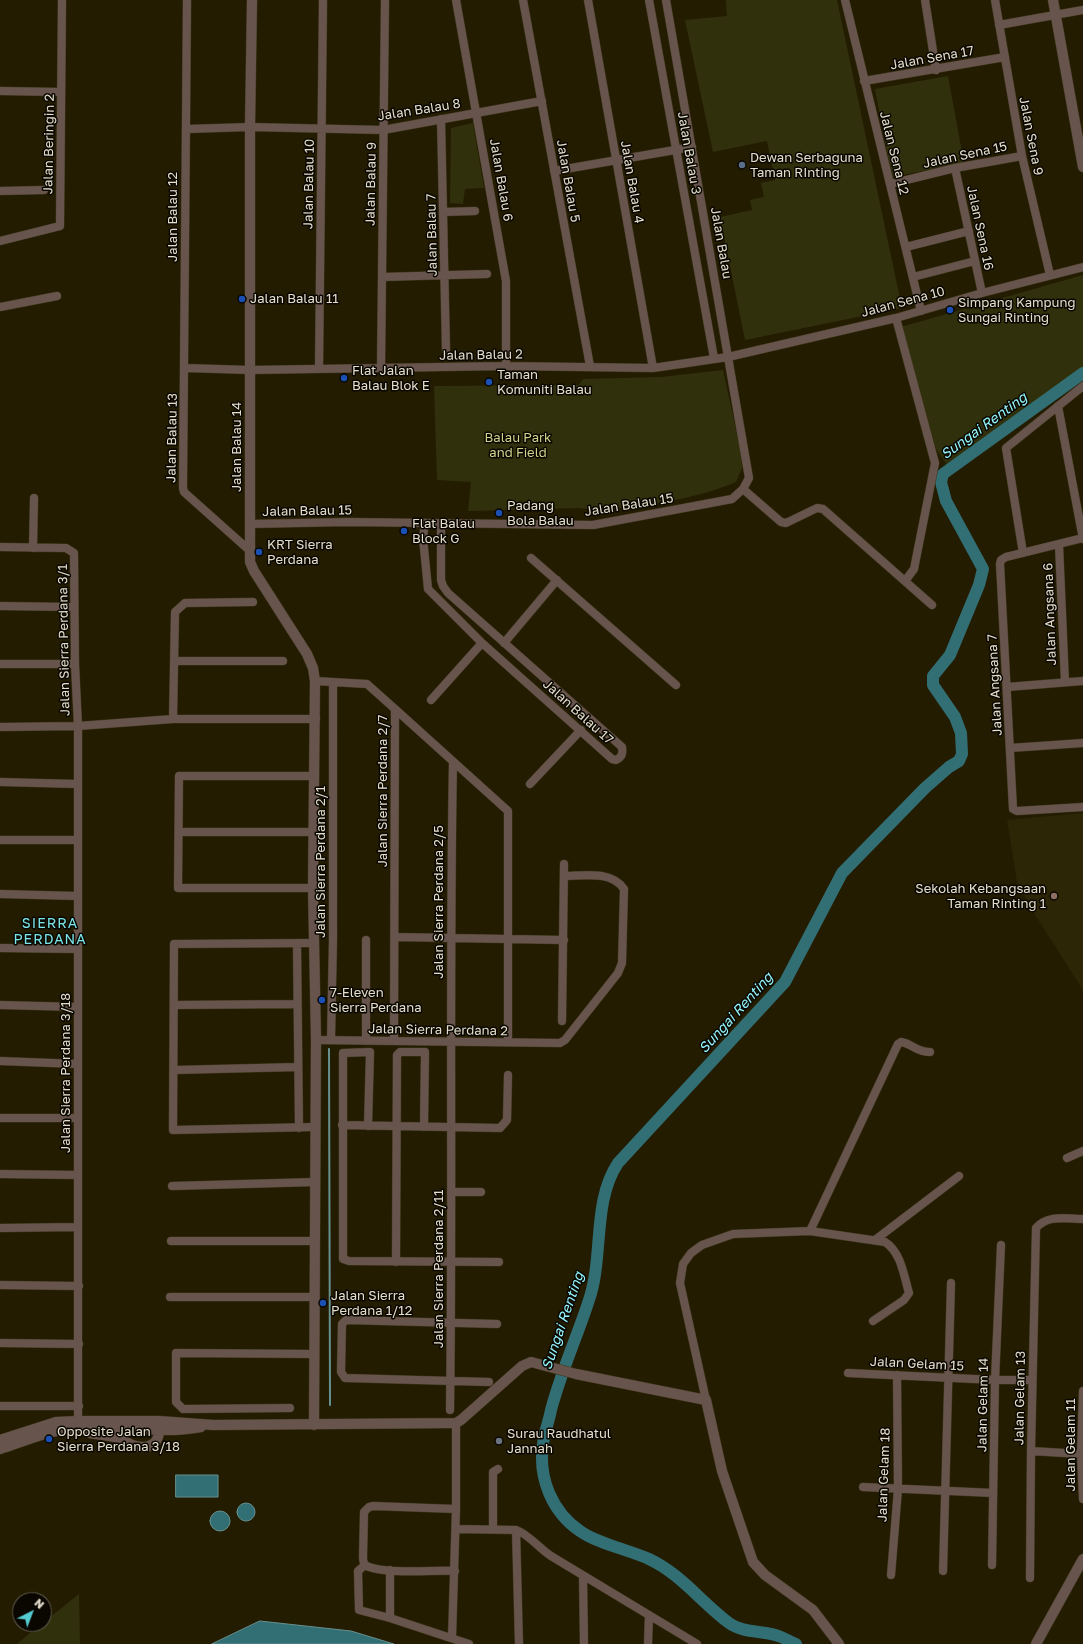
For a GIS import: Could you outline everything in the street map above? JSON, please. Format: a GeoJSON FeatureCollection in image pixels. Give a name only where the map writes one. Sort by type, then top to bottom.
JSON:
{"type":"FeatureCollection","features":[{"type":"Feature","properties":{"kind":"street","name":"Jalan Beringin 2"},"geometry":{"type":"LineString","coordinates":[[0,241],[60,226],[62,0]]}},
{"type":"Feature","properties":{"kind":"street","name":"Jalan Balau 12"},"geometry":{"type":"LineString","coordinates":[[184,368],[187,0]]}},
{"type":"Feature","properties":{"kind":"street"},"geometry":{"type":"LineString","coordinates":[[250,370],[250,127],[252,0]]}},
{"type":"Feature","properties":{"kind":"street","name":"Jalan Balau 10"},"geometry":{"type":"LineString","coordinates":[[319,369],[323,0]]}},
{"type":"Feature","properties":{"kind":"street","name":"Jalan Balau 9"},"geometry":{"type":"LineString","coordinates":[[381,369],[385,0]]}},
{"type":"Feature","properties":{"kind":"street","name":"Jalan Balau 6"},"geometry":{"type":"LineString","coordinates":[[456,0],[506,281],[506,366]]}},
{"type":"Feature","properties":{"kind":"street","name":"Jalan Balau 5"},"geometry":{"type":"LineString","coordinates":[[523,0],[590,366]]}},
{"type":"Feature","properties":{"kind":"street","name":"Jalan Balau 4"},"geometry":{"type":"LineString","coordinates":[[588,0],[653,368]]}},
{"type":"Feature","properties":{"kind":"street","name":"Jalan Balau 3"},"geometry":{"type":"LineString","coordinates":[[649,0],[714,358]]}},
{"type":"Feature","properties":{"kind":"street","name":"Jalan Balau"},"geometry":{"type":"LineString","coordinates":[[666,0],[748,478],[743,489]]}},
{"type":"Feature","properties":{"kind":"street","name":"Jalan Sena 12"},"geometry":{"type":"LineString","coordinates":[[844,0],[922,311]]}},
{"type":"Feature","properties":{"kind":"street"},"geometry":{"type":"LineString","coordinates":[[925,0],[936,70]]}},
{"type":"Feature","properties":{"kind":"street","name":"Jalan Sena 9"},"geometry":{"type":"LineString","coordinates":[[994,0],[1022,156],[1050,275]]}},
{"type":"Feature","properties":{"kind":"street"},"geometry":{"type":"LineString","coordinates":[[1053,0],[1083,167]]}},
{"type":"Feature","properties":{"kind":"street"},"geometry":{"type":"LineString","coordinates":[[999,25],[1083,10]]}},
{"type":"Feature","properties":{"kind":"street","name":"Jalan Sena 17"},"geometry":{"type":"LineString","coordinates":[[864,81],[936,70],[1005,57]]}},
{"type":"Feature","properties":{"kind":"street"},"geometry":{"type":"LineString","coordinates":[[0,90],[61,92]]}},
{"type":"Feature","properties":{"kind":"street","name":"Jalan Balau 8"},"geometry":{"type":"LineString","coordinates":[[250,127],[383,130],[542,101]]}},
{"type":"Feature","properties":{"kind":"street","name":"Jalan Balau 7"},"geometry":{"type":"LineString","coordinates":[[441,119],[446,350]]}},
{"type":"Feature","properties":{"kind":"street"},"geometry":{"type":"LineString","coordinates":[[187,129],[250,127]]}},
{"type":"Feature","properties":{"kind":"street"},"geometry":{"type":"LineString","coordinates":[[554,171],[692,147]]}},
{"type":"Feature","properties":{"kind":"street","name":"Jalan Sena 15"},"geometry":{"type":"LineString","coordinates":[[890,184],[955,168],[1022,156]]}},
{"type":"Feature","properties":{"kind":"street","name":"Jalan Sena 16"},"geometry":{"type":"LineString","coordinates":[[955,168],[982,293]]}},
{"type":"Feature","properties":{"kind":"street"},"geometry":{"type":"LineString","coordinates":[[0,191],[44,190]]}},
{"type":"Feature","properties":{"kind":"street"},"geometry":{"type":"LineString","coordinates":[[444,212],[475,211]]}},
{"type":"Feature","properties":{"kind":"street"},"geometry":{"type":"LineString","coordinates":[[906,247],[969,231]]}},
{"type":"Feature","properties":{"kind":"street"},"geometry":{"type":"LineString","coordinates":[[913,277],[975,261]]}},
{"type":"Feature","properties":{"kind":"street","name":"Jalan Sena 10"},"geometry":{"type":"LineString","coordinates":[[728,357],[896,318],[982,293],[1083,267]]}},
{"type":"Feature","properties":{"kind":"street"},"geometry":{"type":"LineString","coordinates":[[382,277],[487,274]]}},
{"type":"Feature","properties":{"kind":"street"},"geometry":{"type":"LineString","coordinates":[[0,307],[57,296]]}},
{"type":"Feature","properties":{"kind":"street"},"geometry":{"type":"LineString","coordinates":[[896,318],[935,462],[914,569],[905,581]]}},
{"type":"Feature","properties":{"kind":"street","name":"Jalan Balau 2"},"geometry":{"type":"LineString","coordinates":[[184,368],[250,370],[506,366],[653,368],[728,357]]}},
{"type":"Feature","properties":{"kind":"street","name":"Jalan Balau 13"},"geometry":{"type":"LineString","coordinates":[[184,368],[183,490],[249,550]]}},
{"type":"Feature","properties":{"kind":"street","name":"Jalan Balau 14"},"geometry":{"type":"LineString","coordinates":[[250,370],[250,562],[254,571],[307,654],[313,668],[315,681],[316,719],[313,832],[316,1040],[314,1425]]}},
{"type":"Feature","properties":{"kind":"street"},"geometry":{"type":"LineString","coordinates":[[1058,406],[1083,538],[1023,553],[1005,450],[1058,406],[1083,386]]}},
{"type":"Feature","properties":{"kind":"street"},"geometry":{"type":"LineString","coordinates":[[743,489],[781,522],[786,523],[817,508],[823,509],[932,605]]}},
{"type":"Feature","properties":{"kind":"street","name":"Jalan Balau 15"},"geometry":{"type":"LineString","coordinates":[[250,524],[347,522],[593,525],[732,499],[743,489]]}},
{"type":"Feature","properties":{"kind":"street"},"geometry":{"type":"LineString","coordinates":[[0,547],[33,548],[34,498]]}},
{"type":"Feature","properties":{"kind":"street","name":"Jalan Balau 17"},"geometry":{"type":"LineString","coordinates":[[425,523],[423,538],[428,589],[482,643],[612,759],[616,760],[620,758],[622,747],[448,593],[442,586],[441,523]]}},
{"type":"Feature","properties":{"kind":"street","name":"Jalan Angsana 6"},"geometry":{"type":"LineString","coordinates":[[1059,545],[1065,682]]}},
{"type":"Feature","properties":{"kind":"street","name":"Jalan Sierra Perdana 3/1"},"geometry":{"type":"LineString","coordinates":[[33,548],[66,548],[74,553],[75,664],[78,726]]}},
{"type":"Feature","properties":{"kind":"street","name":"Jalan Angsana 7"},"geometry":{"type":"LineString","coordinates":[[1023,553],[1001,560],[1000,564],[1013,809],[1017,811],[1083,807]]}},
{"type":"Feature","properties":{"kind":"street"},"geometry":{"type":"LineString","coordinates":[[531,558],[558,580],[676,685]]}},
{"type":"Feature","properties":{"kind":"street"},"geometry":{"type":"LineString","coordinates":[[504,643],[558,580]]}},
{"type":"Feature","properties":{"kind":"street"},"geometry":{"type":"LineString","coordinates":[[174,718],[176,661],[175,612],[179,606],[185,603],[253,602]]}},
{"type":"Feature","properties":{"kind":"street"},"geometry":{"type":"LineString","coordinates":[[0,606],[74,607]]}},
{"type":"Feature","properties":{"kind":"street"},"geometry":{"type":"LineString","coordinates":[[431,700],[482,643]]}},
{"type":"Feature","properties":{"kind":"street"},"geometry":{"type":"LineString","coordinates":[[176,661],[283,662]]}},
{"type":"Feature","properties":{"kind":"street"},"geometry":{"type":"LineString","coordinates":[[0,664],[75,664]]}},
{"type":"Feature","properties":{"kind":"street","name":"Jalan Sierra Perdana 2/7"},"geometry":{"type":"LineString","coordinates":[[315,681],[366,684],[396,709],[394,1040]]}},
{"type":"Feature","properties":{"kind":"street"},"geometry":{"type":"LineString","coordinates":[[1007,687],[1083,681]]}},
{"type":"Feature","properties":{"kind":"street","name":"Jalan Sierra Perdana 2/1"},"geometry":{"type":"LineString","coordinates":[[331,1040],[333,939],[333,683]]}},
{"type":"Feature","properties":{"kind":"street"},"geometry":{"type":"LineString","coordinates":[[396,709],[508,811],[508,1042]]}},
{"type":"Feature","properties":{"kind":"street"},"geometry":{"type":"LineString","coordinates":[[0,727],[78,726],[174,718],[316,719]]}},
{"type":"Feature","properties":{"kind":"street","name":"Jalan Sierra Perdana 3/18"},"geometry":{"type":"LineString","coordinates":[[78,726],[78,1424]]}},
{"type":"Feature","properties":{"kind":"street"},"geometry":{"type":"LineString","coordinates":[[530,784],[581,730]]}},
{"type":"Feature","properties":{"kind":"street"},"geometry":{"type":"LineString","coordinates":[[1010,748],[1083,743]]}},
{"type":"Feature","properties":{"kind":"street","name":"Jalan Sierra Perdana 2/5"},"geometry":{"type":"LineString","coordinates":[[452,1128],[450,938],[453,762]]}},
{"type":"Feature","properties":{"kind":"street"},"geometry":{"type":"LineString","coordinates":[[313,888],[178,888],[178,776],[314,776]]}},
{"type":"Feature","properties":{"kind":"street"},"geometry":{"type":"LineString","coordinates":[[0,782],[78,784]]}},
{"type":"Feature","properties":{"kind":"street"},"geometry":{"type":"LineString","coordinates":[[179,832],[313,832]]}},
{"type":"Feature","properties":{"kind":"street"},"geometry":{"type":"LineString","coordinates":[[0,840],[78,840]]}},
{"type":"Feature","properties":{"kind":"street"},"geometry":{"type":"LineString","coordinates":[[562,1021],[564,864]]}},
{"type":"Feature","properties":{"kind":"street","name":"Jalan Sierra Perdana 2"},"geometry":{"type":"LineString","coordinates":[[316,1040],[560,1043],[565,1040],[618,973],[622,963],[624,889],[620,883],[608,876],[564,876]]}},
{"type":"Feature","properties":{"kind":"street"},"geometry":{"type":"LineString","coordinates":[[0,894],[78,896]]}},
{"type":"Feature","properties":{"kind":"street"},"geometry":{"type":"LineString","coordinates":[[395,937],[564,940]]}},
{"type":"Feature","properties":{"kind":"street"},"geometry":{"type":"LineString","coordinates":[[366,940],[366,1041]]}},
{"type":"Feature","properties":{"kind":"street"},"geometry":{"type":"LineString","coordinates":[[314,943],[174,944],[173,1130],[315,1127]]}},
{"type":"Feature","properties":{"kind":"street"},"geometry":{"type":"LineString","coordinates":[[297,944],[299,1128]]}},
{"type":"Feature","properties":{"kind":"street"},"geometry":{"type":"LineString","coordinates":[[0,948],[78,949]]}},
{"type":"Feature","properties":{"kind":"street"},"geometry":{"type":"LineString","coordinates":[[174,1005],[297,1004]]}},
{"type":"Feature","properties":{"kind":"street"},"geometry":{"type":"LineString","coordinates":[[0,1005],[78,1007]]}},
{"type":"Feature","properties":{"kind":"street"},"geometry":{"type":"LineString","coordinates":[[810,1231],[898,1044],[901,1042],[906,1042],[920,1052],[930,1052]]}},
{"type":"Feature","properties":{"kind":"street"},"geometry":{"type":"LineString","coordinates":[[368,1126],[370,1052],[342,1053],[343,1259],[349,1262],[499,1262]]}},
{"type":"Feature","properties":{"kind":"street"},"geometry":{"type":"LineString","coordinates":[[396,1262],[397,1055],[400,1052],[425,1052],[424,1127]]}},
{"type":"Feature","properties":{"kind":"street"},"geometry":{"type":"LineString","coordinates":[[0,1061],[78,1064]]}},
{"type":"Feature","properties":{"kind":"street"},"geometry":{"type":"LineString","coordinates":[[174,1070],[298,1067]]}},
{"type":"Feature","properties":{"kind":"street"},"geometry":{"type":"LineString","coordinates":[[342,1125],[500,1128],[507,1120],[508,1075]]}},
{"type":"Feature","properties":{"kind":"street"},"geometry":{"type":"LineString","coordinates":[[0,1118],[78,1118]]}},
{"type":"Feature","properties":{"kind":"street","name":"Jalan Sierra Perdana 2/11"},"geometry":{"type":"LineString","coordinates":[[450,1410],[452,1128]]}},
{"type":"Feature","properties":{"kind":"street"},"geometry":{"type":"LineString","coordinates":[[1067,1158],[1083,1151]]}},
{"type":"Feature","properties":{"kind":"street"},"geometry":{"type":"LineString","coordinates":[[0,1174],[78,1175]]}},
{"type":"Feature","properties":{"kind":"street"},"geometry":{"type":"LineString","coordinates":[[876,1240],[959,1176]]}},
{"type":"Feature","properties":{"kind":"street"},"geometry":{"type":"LineString","coordinates":[[172,1186],[316,1182]]}},
{"type":"Feature","properties":{"kind":"street"},"geometry":{"type":"LineString","coordinates":[[452,1192],[481,1192]]}},
{"type":"Feature","properties":{"kind":"street","name":"Jalan Gelam 13"},"geometry":{"type":"LineString","coordinates":[[1030,1578],[1032,1380],[1036,1228],[1042,1222],[1050,1218],[1083,1219]]}},
{"type":"Feature","properties":{"kind":"street"},"geometry":{"type":"LineString","coordinates":[[0,1228],[78,1227]]}},
{"type":"Feature","properties":{"kind":"street"},"geometry":{"type":"LineString","coordinates":[[840,1644],[813,1610],[765,1575],[753,1562],[722,1471],[680,1283],[682,1264],[691,1253],[702,1245],[733,1234],[810,1231],[886,1242],[896,1254],[909,1293],[904,1300],[873,1321]]}},
{"type":"Feature","properties":{"kind":"street"},"geometry":{"type":"LineString","coordinates":[[171,1241],[315,1241]]}},
{"type":"Feature","properties":{"kind":"street","name":"Jalan Gelam 14"},"geometry":{"type":"LineString","coordinates":[[992,1565],[995,1380],[1001,1245]]}},
{"type":"Feature","properties":{"kind":"street"},"geometry":{"type":"LineString","coordinates":[[943,1571],[947,1491],[951,1283]]}},
{"type":"Feature","properties":{"kind":"street"},"geometry":{"type":"LineString","coordinates":[[0,1285],[79,1286]]}},
{"type":"Feature","properties":{"kind":"street"},"geometry":{"type":"LineString","coordinates":[[170,1297],[315,1297]]}},
{"type":"Feature","properties":{"kind":"street"},"geometry":{"type":"LineString","coordinates":[[489,1382],[345,1378],[341,1372],[342,1324],[346,1320],[497,1324]]}},
{"type":"Feature","properties":{"kind":"street"},"geometry":{"type":"LineString","coordinates":[[0,1343],[79,1344]]}},
{"type":"Feature","properties":{"kind":"street"},"geometry":{"type":"LineString","coordinates":[[290,1408],[183,1409],[176,1402],[176,1353],[314,1354]]}},
{"type":"Feature","properties":{"kind":"street"},"geometry":{"type":"LineString","coordinates":[[0,1440],[56,1422],[160,1426],[181,1431],[213,1425],[456,1423],[522,1366],[531,1362],[576,1374],[706,1400]]}},
{"type":"Feature","properties":{"kind":"street","name":"Jalan Gelam 15"},"geometry":{"type":"LineString","coordinates":[[848,1372],[948,1378],[1032,1380]]}},
{"type":"Feature","properties":{"kind":"street","name":"Jalan Gelam 18"},"geometry":{"type":"LineString","coordinates":[[891,1574],[898,1489],[898,1375]]}},
{"type":"Feature","properties":{"kind":"street","name":"Jalan Gelam 11"},"geometry":{"type":"LineString","coordinates":[[1083,1391],[1081,1454],[1083,1499]]}},
{"type":"Feature","properties":{"kind":"street"},"geometry":{"type":"LineString","coordinates":[[0,1406],[79,1406]]}},
{"type":"Feature","properties":{"kind":"street"},"geometry":{"type":"LineString","coordinates":[[452,1638],[456,1529],[456,1423]]}},
{"type":"Feature","properties":{"kind":"street"},"geometry":{"type":"LineString","coordinates":[[0,1449],[64,1430],[78,1424]]}},
{"type":"Feature","properties":{"kind":"street"},"geometry":{"type":"LineString","coordinates":[[64,1430],[117,1437],[134,1446],[144,1447],[157,1441],[160,1436],[160,1426]]}},
{"type":"Feature","properties":{"kind":"street"},"geometry":{"type":"LineString","coordinates":[[1031,1451],[1081,1454]]}},
{"type":"Feature","properties":{"kind":"street"},"geometry":{"type":"LineString","coordinates":[[493,1529],[493,1472],[498,1469]]}},
{"type":"Feature","properties":{"kind":"street"},"geometry":{"type":"LineString","coordinates":[[863,1487],[993,1493]]}},
{"type":"Feature","properties":{"kind":"street"},"geometry":{"type":"LineString","coordinates":[[365,1565],[363,1558],[364,1512],[369,1507],[456,1509]]}},
{"type":"Feature","properties":{"kind":"street"},"geometry":{"type":"LineString","coordinates":[[456,1529],[516,1530],[525,1533],[532,1542],[583,1576],[697,1644]]}},
{"type":"Feature","properties":{"kind":"street"},"geometry":{"type":"LineString","coordinates":[[516,1530],[519,1644]]}},
{"type":"Feature","properties":{"kind":"street"},"geometry":{"type":"LineString","coordinates":[[517,1552],[523,1545],[532,1542]]}},
{"type":"Feature","properties":{"kind":"street"},"geometry":{"type":"LineString","coordinates":[[1036,1644],[1083,1559]]}},
{"type":"Feature","properties":{"kind":"street"},"geometry":{"type":"LineString","coordinates":[[365,1565],[368,1567],[390,1570],[455,1571]]}},
{"type":"Feature","properties":{"kind":"street"},"geometry":{"type":"LineString","coordinates":[[365,1565],[358,1571],[358,1610],[390,1618],[469,1644]]}},
{"type":"Feature","properties":{"kind":"street"},"geometry":{"type":"LineString","coordinates":[[390,1570],[390,1618]]}},
{"type":"Feature","properties":{"kind":"street"},"geometry":{"type":"LineString","coordinates":[[583,1576],[584,1644]]}},
{"type":"Feature","properties":{"kind":"street"},"geometry":{"type":"LineString","coordinates":[[648,1644],[649,1615]]}},
{"type":"Feature","properties":{"kind":"shaded area","name":"Sekolah Kebangsaan Taman Rinting 1"},"geometry":{"type":"Polygon","coordinates":[[[1083,813],[1083,990],[1032,910],[1017,882],[1007,820],[1083,813]]]}},
{"type":"Feature","properties":{"kind":"green space"},"geometry":{"type":"Polygon","coordinates":[[[726,0],[837,0],[902,308],[745,340],[720,217],[752,210],[750,200],[764,197],[761,183],[775,180],[767,141],[713,152],[685,20],[727,16],[726,0]]]}},
{"type":"Feature","properties":{"kind":"green space"},"geometry":{"type":"Polygon","coordinates":[[[948,76],[964,163],[892,177],[875,89],[948,76]]]}},
{"type":"Feature","properties":{"kind":"green space"},"geometry":{"type":"Polygon","coordinates":[[[473,123],[484,188],[465,189],[463,204],[450,203],[451,128],[473,123]]]}},
{"type":"Feature","properties":{"kind":"green space"},"geometry":{"type":"Polygon","coordinates":[[[1083,275],[1083,380],[953,473],[936,449],[901,327],[1083,275]]]}},
{"type":"Feature","properties":{"kind":"green space","name":"Balau Park and Field"},"geometry":{"type":"Polygon","coordinates":[[[723,370],[741,453],[742,468],[736,482],[701,494],[637,506],[596,509],[579,508],[468,511],[471,482],[437,480],[434,386],[579,385],[583,379],[661,377],[723,370]]]}},
{"type":"Feature","properties":{"kind":"green space"},"geometry":{"type":"Polygon","coordinates":[[[79,1594],[80,1644],[17,1644],[31,1632],[52,1632],[52,1616],[79,1594]]]}},
{"type":"Feature","properties":{"kind":"water"},"geometry":{"type":"Polygon","coordinates":[[[176,1475],[218,1475],[218,1497],[176,1497],[176,1475]]]}},
{"type":"Feature","properties":{"kind":"water"},"geometry":{"type":"Polygon","coordinates":[[[246,1503],[250,1504],[254,1508],[254,1516],[250,1520],[246,1521],[242,1520],[238,1516],[237,1512],[238,1508],[242,1504],[246,1503]]]}},
{"type":"Feature","properties":{"kind":"water"},"geometry":{"type":"Polygon","coordinates":[[[220,1511],[227,1514],[230,1521],[227,1528],[220,1531],[213,1528],[210,1521],[213,1514],[220,1511]]]}},
{"type":"Feature","properties":{"kind":"water"},"geometry":{"type":"Polygon","coordinates":[[[260,1621],[351,1631],[394,1644],[212,1644],[260,1621]]]}},
{"type":"Feature","properties":{"kind":"waterway","name":"Sungai Renting"},"geometry":{"type":"LineString","coordinates":[[796,1644],[768,1633],[741,1629],[729,1623],[681,1580],[660,1565],[649,1559],[595,1539],[580,1531],[570,1523],[555,1504],[545,1481],[542,1457],[544,1436],[559,1382],[589,1300],[596,1266],[601,1212],[610,1178],[618,1163],[785,982],[842,873],[925,788],[949,767],[959,761],[962,754],[961,733],[955,717],[933,685],[933,676],[950,655],[979,585],[983,569],[946,501],[941,482],[943,474],[1083,373]]}},
{"type":"Feature","properties":{"kind":"waterway"},"geometry":{"type":"LineString","coordinates":[[329,1049],[330,1405]]}},
{"type":"Feature","properties":{"kind":"place","name":"Dewan Serbaguna Taman RInting"},"geometry":{"type":"Point","coordinates":[742,165]}},
{"type":"Feature","properties":{"kind":"place","name":"Jalan Balau 11"},"geometry":{"type":"Point","coordinates":[242,299]}},
{"type":"Feature","properties":{"kind":"place","name":"Simpang Kampung Sungai Rinting"},"geometry":{"type":"Point","coordinates":[950,310]}},
{"type":"Feature","properties":{"kind":"place","name":"Flat Jalan Balau Blok E"},"geometry":{"type":"Point","coordinates":[344,378]}},
{"type":"Feature","properties":{"kind":"place","name":"Taman Komuniti Balau"},"geometry":{"type":"Point","coordinates":[489,382]}},
{"type":"Feature","properties":{"kind":"place","name":"Padang Bola Balau"},"geometry":{"type":"Point","coordinates":[499,513]}},
{"type":"Feature","properties":{"kind":"place","name":"Flat Balau Block G"},"geometry":{"type":"Point","coordinates":[404,531]}},
{"type":"Feature","properties":{"kind":"place","name":"KRT Sierra Perdana"},"geometry":{"type":"Point","coordinates":[259,552]}},
{"type":"Feature","properties":{"kind":"place","name":"Sekolah Kebangsaan Taman Rinting 1"},"geometry":{"type":"Point","coordinates":[1054,896]}},
{"type":"Feature","properties":{"kind":"place","name":"7-Eleven Sierra Perdana"},"geometry":{"type":"Point","coordinates":[322,1000]}},
{"type":"Feature","properties":{"kind":"place","name":"Jalan Sierra Perdana 1/12"},"geometry":{"type":"Point","coordinates":[323,1303]}},
{"type":"Feature","properties":{"kind":"place","name":"Opposite Jalan Sierra Perdana 3/18"},"geometry":{"type":"Point","coordinates":[49,1439]}},
{"type":"Feature","properties":{"kind":"place","name":"Surau Raudhatul Jannah"},"geometry":{"type":"Point","coordinates":[499,1441]}},
{"type":"Feature","properties":{"kind":"district","name":"SIERRA PERDANA"},"geometry":{"type":"Point","coordinates":[50,932]}}]}
